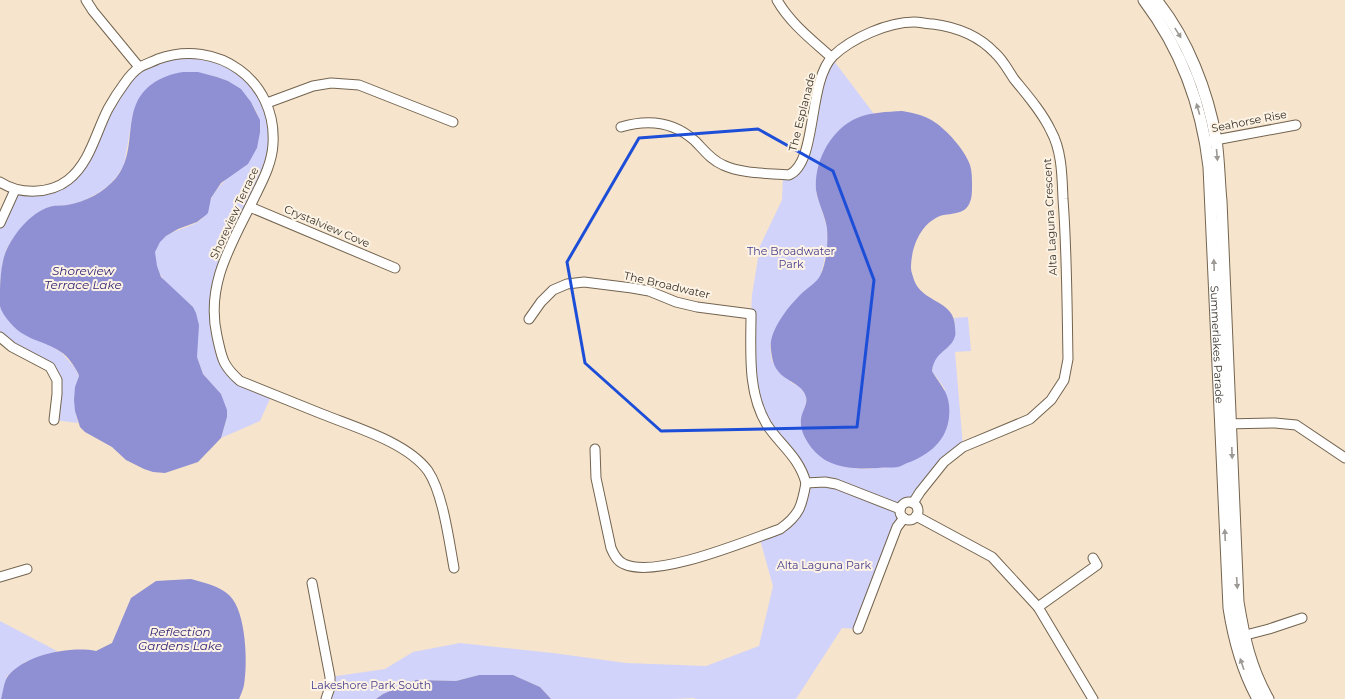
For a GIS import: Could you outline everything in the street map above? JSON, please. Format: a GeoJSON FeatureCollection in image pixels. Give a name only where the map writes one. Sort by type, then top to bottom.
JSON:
{"type":"FeatureCollection","features":[{"type":"Feature","properties":{"kind":"street"},"geometry":{"type":"LineString","coordinates":[[86,0],[93,11],[139,67]]}},
{"type":"Feature","properties":{"kind":"street"},"geometry":{"type":"LineString","coordinates":[[777,0],[784,12],[832,58]]}},
{"type":"Feature","properties":{"kind":"street","name":"Summerlakes Parade"},"geometry":{"type":"LineString","coordinates":[[1144,0],[1159,19],[1180,59],[1211,141]]}},
{"type":"Feature","properties":{"kind":"street","name":"Summerlakes Parade"},"geometry":{"type":"LineString","coordinates":[[1156,0],[1182,39],[1204,91],[1221,201],[1226,424],[1239,637],[1242,665],[1258,699]]}},
{"type":"Feature","properties":{"kind":"street","name":"Alta Laguna Crescent"},"geometry":{"type":"LineString","coordinates":[[832,58],[843,47],[886,26],[913,22],[949,27],[975,37],[995,53],[1052,131],[1060,158],[1064,220],[1068,359],[1064,380],[1051,400],[1030,419],[963,447],[944,462],[913,503]]}},
{"type":"Feature","properties":{"kind":"street","name":"Shoreview Terrace"},"geometry":{"type":"LineString","coordinates":[[0,182],[15,190],[44,190],[56,187],[68,180],[84,161],[116,95],[139,67],[177,54],[198,53],[212,56],[235,67],[261,92],[272,119],[274,136],[270,163],[225,257],[215,288],[215,326],[222,360],[229,371],[240,381],[368,432],[401,447],[417,461],[427,471],[435,484],[441,505],[454,568]]}},
{"type":"Feature","properties":{"kind":"street","name":"The Esplanade"},"geometry":{"type":"LineString","coordinates":[[620,126],[636,122],[651,122],[668,125],[681,131],[694,141],[708,156],[722,165],[736,170],[789,175],[794,173],[799,167],[806,150],[818,87],[824,71],[832,58]]}},
{"type":"Feature","properties":{"kind":"street"},"geometry":{"type":"LineString","coordinates":[[266,103],[313,86],[331,83],[359,85],[453,122]]}},
{"type":"Feature","properties":{"kind":"street","name":"Seahorse Rise"},"geometry":{"type":"LineString","coordinates":[[1211,141],[1296,124]]}},
{"type":"Feature","properties":{"kind":"street"},"geometry":{"type":"LineString","coordinates":[[0,223],[15,190]]}},
{"type":"Feature","properties":{"kind":"street","name":"Crystalview Cove"},"geometry":{"type":"LineString","coordinates":[[250,207],[395,268]]}},
{"type":"Feature","properties":{"kind":"street","name":"The Broadwater"},"geometry":{"type":"LineString","coordinates":[[529,319],[541,302],[553,290],[567,284],[584,282],[632,288],[697,307],[751,314],[752,379],[756,401],[766,423],[776,438],[796,460],[803,472],[806,482]]}},
{"type":"Feature","properties":{"kind":"street"},"geometry":{"type":"LineString","coordinates":[[0,337],[12,347],[50,366],[57,380],[54,420]]}},
{"type":"Feature","properties":{"kind":"street"},"geometry":{"type":"LineString","coordinates":[[1226,424],[1275,422],[1296,425],[1345,458]]}},
{"type":"Feature","properties":{"kind":"street"},"geometry":{"type":"LineString","coordinates":[[595,449],[596,478],[611,548],[615,558],[623,564],[634,568],[669,565],[687,561],[780,529],[790,522],[798,511],[803,498],[806,482],[825,482],[836,484],[900,509]]}},
{"type":"Feature","properties":{"kind":"street"},"geometry":{"type":"LineString","coordinates":[[909,502],[913,503],[917,507],[918,512],[912,519],[904,518],[900,513],[900,509],[905,503],[909,502]]}},
{"type":"Feature","properties":{"kind":"street"},"geometry":{"type":"LineString","coordinates":[[916,516],[992,557],[1038,607],[1093,699]]}},
{"type":"Feature","properties":{"kind":"street"},"geometry":{"type":"LineString","coordinates":[[858,628],[897,527],[904,518]]}},
{"type":"Feature","properties":{"kind":"street"},"geometry":{"type":"LineString","coordinates":[[1038,607],[1097,565],[1093,558]]}},
{"type":"Feature","properties":{"kind":"street"},"geometry":{"type":"LineString","coordinates":[[0,577],[27,570]]}},
{"type":"Feature","properties":{"kind":"street"},"geometry":{"type":"LineString","coordinates":[[312,583],[330,677],[330,687],[326,699]]}},
{"type":"Feature","properties":{"kind":"street"},"geometry":{"type":"LineString","coordinates":[[1239,637],[1269,630],[1302,618]]}},
{"type":"Feature","properties":{"kind":"street","name":"Summerlakes Parade"},"geometry":{"type":"LineString","coordinates":[[1239,637],[1249,657],[1258,682],[1268,699]]}},
{"type":"Feature","properties":{"kind":"highlighted area"},"geometry":{"type":"Polygon","coordinates":[[[758,129],[833,171],[874,280],[857,427],[661,431],[585,363],[567,262],[639,138],[758,129]]]}},
{"type":"Feature","properties":{"kind":"green space"},"geometry":{"type":"Polygon","coordinates":[[[189,53],[235,67],[267,103],[273,150],[225,257],[214,304],[229,371],[272,394],[260,421],[221,438],[227,417],[221,394],[203,374],[197,357],[193,307],[167,284],[162,277],[155,261],[155,252],[157,245],[161,240],[173,232],[198,222],[205,216],[214,194],[258,136],[260,123],[256,111],[250,100],[234,85],[226,80],[205,74],[183,72],[133,113],[124,165],[117,176],[109,185],[83,201],[68,205],[48,207],[14,237],[7,248],[3,260],[0,282],[0,223],[15,190],[44,190],[77,171],[108,109],[139,67],[189,53]]]}},
{"type":"Feature","properties":{"kind":"green space"},"geometry":{"type":"Polygon","coordinates":[[[831,57],[874,114],[857,118],[816,192],[827,227],[827,245],[820,277],[774,332],[770,347],[772,361],[792,383],[800,387],[806,396],[806,403],[801,420],[805,438],[845,467],[865,469],[898,466],[945,389],[932,371],[933,363],[937,356],[948,347],[955,325],[954,318],[968,317],[971,351],[955,352],[963,447],[909,502],[901,507],[900,511],[902,516],[858,629],[842,628],[796,699],[551,699],[540,687],[513,675],[479,675],[456,681],[416,680],[383,694],[376,699],[326,699],[330,677],[385,669],[413,652],[460,643],[626,663],[706,666],[759,646],[773,586],[759,536],[790,521],[806,483],[757,401],[751,314],[752,295],[760,246],[782,200],[783,175],[799,167],[818,87],[831,57]]]}},
{"type":"Feature","properties":{"kind":"green space"},"geometry":{"type":"Polygon","coordinates":[[[0,306],[5,316],[62,353],[75,368],[79,376],[75,400],[78,423],[54,420],[57,394],[50,366],[0,337],[0,306]]]}},
{"type":"Feature","properties":{"kind":"green space"},"geometry":{"type":"Polygon","coordinates":[[[0,621],[57,651],[25,662],[7,676],[1,699],[0,699],[0,621]]]}},
{"type":"Feature","properties":{"kind":"water","name":"Shoreview Terrace Lake"},"geometry":{"type":"Polygon","coordinates":[[[183,72],[198,72],[217,77],[228,81],[241,89],[251,102],[260,120],[260,132],[257,148],[248,164],[221,183],[211,198],[208,213],[197,222],[178,229],[166,236],[160,242],[155,252],[157,266],[161,277],[193,307],[196,313],[199,325],[197,357],[203,374],[221,394],[227,410],[227,417],[221,438],[198,462],[165,473],[153,472],[144,469],[126,460],[112,447],[85,432],[80,427],[75,411],[74,400],[75,387],[79,376],[78,373],[71,361],[64,354],[26,336],[7,319],[0,306],[0,283],[5,253],[20,229],[27,221],[41,210],[51,206],[74,204],[94,196],[106,188],[116,178],[123,167],[127,154],[132,117],[142,94],[159,79],[183,72]]]}},
{"type":"Feature","properties":{"kind":"water"},"geometry":{"type":"Polygon","coordinates":[[[902,111],[926,117],[944,129],[968,159],[971,170],[972,194],[968,206],[962,211],[940,216],[927,225],[918,238],[911,260],[914,280],[918,288],[944,306],[954,318],[955,334],[953,341],[936,359],[932,371],[947,395],[949,405],[948,425],[940,441],[919,458],[896,467],[852,468],[833,464],[827,461],[817,454],[808,443],[802,431],[801,425],[806,397],[798,386],[776,369],[772,358],[771,343],[780,319],[796,299],[818,279],[826,259],[827,228],[817,195],[816,179],[821,158],[826,148],[839,130],[847,123],[857,118],[873,113],[902,111]]]}},
{"type":"Feature","properties":{"kind":"water","name":"Reflection Gardens Lake"},"geometry":{"type":"Polygon","coordinates":[[[191,579],[212,585],[222,590],[230,596],[240,614],[243,625],[246,664],[243,690],[239,699],[1,699],[7,678],[16,668],[37,657],[49,653],[74,650],[96,651],[112,643],[131,598],[156,581],[191,579]]]}},
{"type":"Feature","properties":{"kind":"water"},"geometry":{"type":"Polygon","coordinates":[[[479,675],[513,675],[540,687],[551,699],[376,699],[383,694],[416,680],[456,681],[479,675]]]}},
{"type":"Feature","properties":{"kind":"park label","name":"The Broadwater Park"},"geometry":{"type":"Point","coordinates":[791,257]}},
{"type":"Feature","properties":{"kind":"park label","name":"Alta Laguna Park"},"geometry":{"type":"Point","coordinates":[824,565]}},
{"type":"Feature","properties":{"kind":"park label","name":"Lakeshore Park South"},"geometry":{"type":"Point","coordinates":[371,685]}}]}
